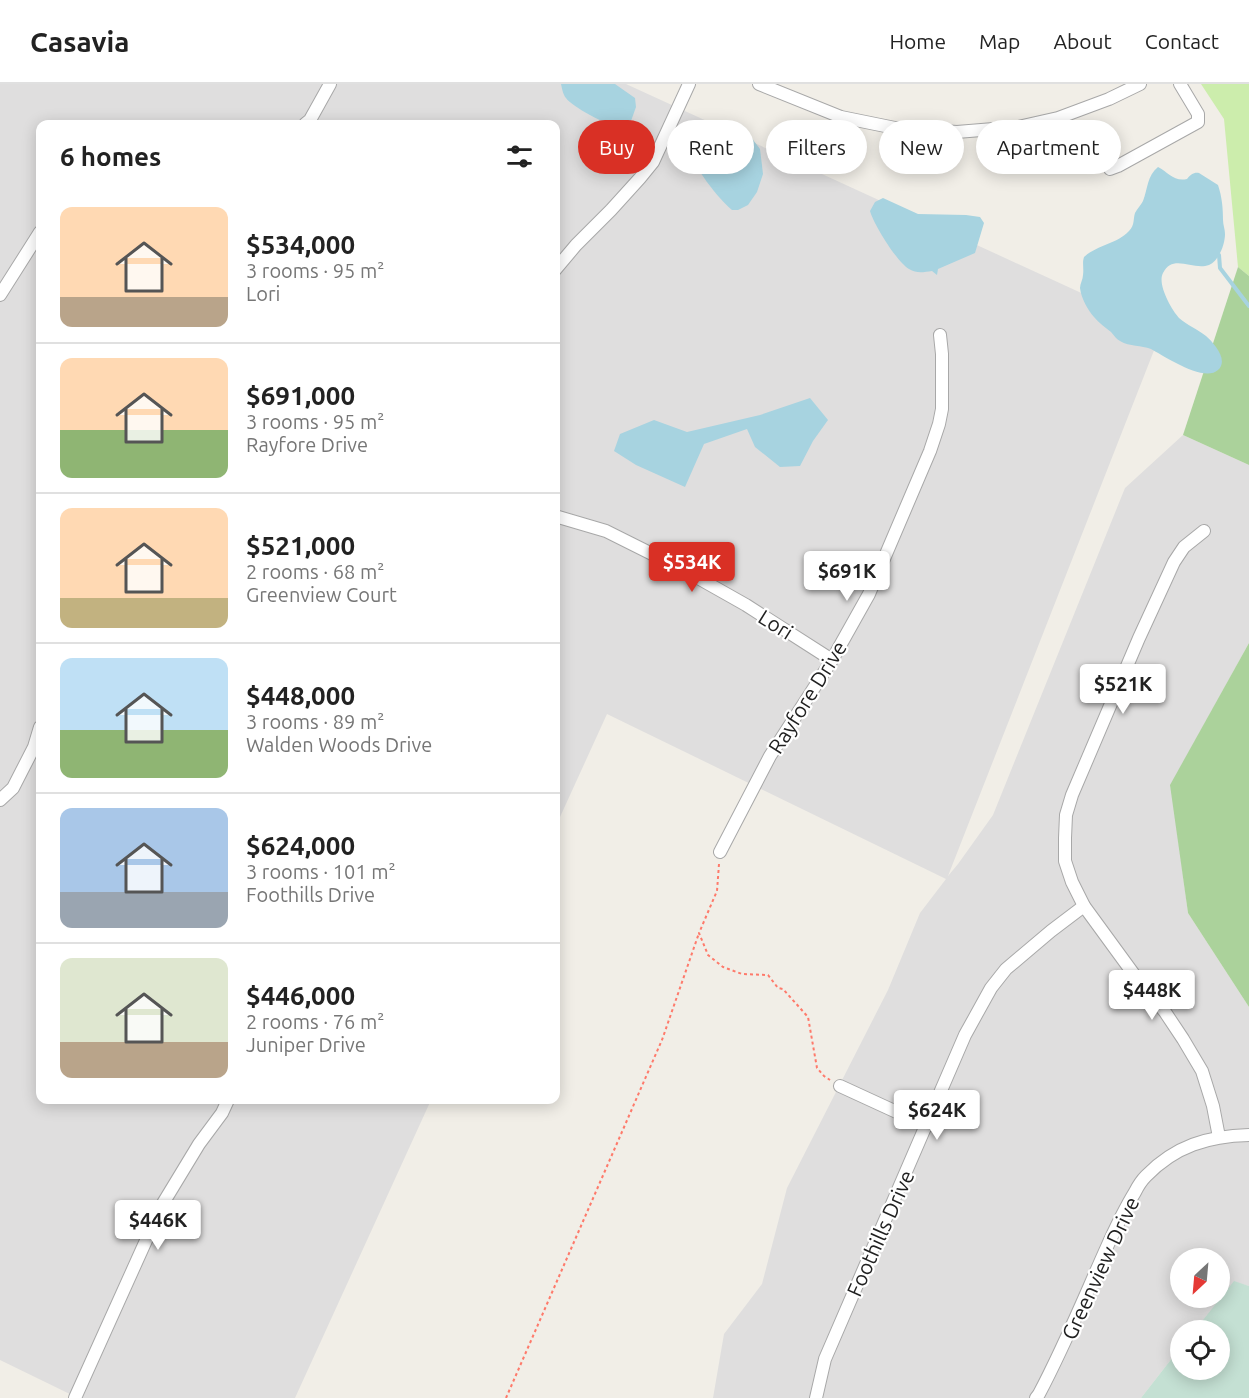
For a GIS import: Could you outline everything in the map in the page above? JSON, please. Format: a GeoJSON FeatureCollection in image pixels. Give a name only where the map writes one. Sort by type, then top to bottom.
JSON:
{"type":"FeatureCollection","features":[{"type":"Feature","properties":{"kind":"street"},"geometry":{"type":"LineString","coordinates":[[310,120],[330,84]]}},
{"type":"Feature","properties":{"kind":"street"},"geometry":{"type":"LineString","coordinates":[[560,264],[653,162],[690,84]]}},
{"type":"Feature","properties":{"kind":"street"},"geometry":{"type":"LineString","coordinates":[[759,84],[841,117],[895,128],[957,132],[1018,127],[1058,118],[1109,99],[1140,84]]}},
{"type":"Feature","properties":{"kind":"street"},"geometry":{"type":"LineString","coordinates":[[1121,164],[1197,122],[1197,114],[1180,84]]}},
{"type":"Feature","properties":{"kind":"street"},"geometry":{"type":"LineString","coordinates":[[0,295],[36,238]]}},
{"type":"Feature","properties":{"kind":"street","name":"Rayfore Drive"},"geometry":{"type":"LineString","coordinates":[[720,852],[770,756],[832,660],[869,594],[939,424],[942,409],[940,335]]}},
{"type":"Feature","properties":{"kind":"street","name":"Lori"},"geometry":{"type":"LineString","coordinates":[[560,517],[606,531],[684,570],[746,605],[832,660]]}},
{"type":"Feature","properties":{"kind":"street"},"geometry":{"type":"LineString","coordinates":[[1204,531],[1184,547],[1174,562],[1072,795],[1066,815],[1065,861],[1084,906],[1138,980],[1165,1012],[1202,1071],[1213,1106],[1219,1137]]}},
{"type":"Feature","properties":{"kind":"street"},"geometry":{"type":"LineString","coordinates":[[0,800],[14,788],[36,740]]}},
{"type":"Feature","properties":{"kind":"street","name":"Foothills Drive"},"geometry":{"type":"LineString","coordinates":[[816,1398],[825,1359],[965,1035],[991,988],[1006,969],[1084,906]]}},
{"type":"Feature","properties":{"kind":"street"},"geometry":{"type":"LineString","coordinates":[[840,1086],[927,1126]]}},
{"type":"Feature","properties":{"kind":"street"},"geometry":{"type":"LineString","coordinates":[[75,1398],[162,1205],[198,1144],[226,1104]]}},
{"type":"Feature","properties":{"kind":"street","name":"Greenview Drive"},"geometry":{"type":"LineString","coordinates":[[1036,1398],[1059,1357],[1123,1211],[1143,1178],[1175,1153],[1191,1146],[1211,1138],[1249,1135]]}},
{"type":"Feature","properties":{"kind":"path"},"geometry":{"type":"LineString","coordinates":[[506,1398],[663,1040],[699,933],[717,891],[720,852]]}},
{"type":"Feature","properties":{"kind":"path"},"geometry":{"type":"LineString","coordinates":[[699,933],[708,955],[723,967],[742,974],[768,975],[777,988],[783,989],[808,1017],[817,1068],[824,1076],[840,1086]]}},
{"type":"Feature","properties":{"kind":"shaded area"},"geometry":{"type":"Polygon","coordinates":[[[0,84],[626,84],[704,120],[667,120],[667,174],[754,174],[754,143],[766,148],[766,174],[822,174],[1162,330],[948,876],[993,815],[1125,488],[1183,435],[1249,465],[1249,643],[1171,785],[1188,913],[1249,1007],[1249,1286],[1234,1282],[1230,1287],[1230,1248],[1170,1248],[1170,1308],[1213,1308],[1203,1320],[1170,1320],[1170,1361],[1141,1398],[713,1398],[724,1334],[762,1284],[787,1188],[888,990],[920,913],[946,879],[607,714],[560,817],[560,120],[36,120],[36,1104],[429,1104],[295,1398],[78,1398],[0,1360],[0,84]]]}},
{"type":"Feature","properties":{"kind":"green space"},"geometry":{"type":"Polygon","coordinates":[[[1201,84],[1249,84],[1249,276],[1238,267],[1224,119],[1201,84]]]}},
{"type":"Feature","properties":{"kind":"green space"},"geometry":{"type":"Polygon","coordinates":[[[1238,267],[1249,276],[1249,465],[1183,435],[1238,267]]]}},
{"type":"Feature","properties":{"kind":"green space"},"geometry":{"type":"Polygon","coordinates":[[[1249,643],[1249,1007],[1188,913],[1170,785],[1249,643]]]}},
{"type":"Feature","properties":{"kind":"green space"},"geometry":{"type":"Polygon","coordinates":[[[1234,1281],[1249,1286],[1249,1398],[1141,1398],[1170,1361],[1170,1380],[1230,1380],[1230,1320],[1203,1320],[1213,1308],[1230,1308],[1230,1286],[1234,1281]]]}},
{"type":"Feature","properties":{"kind":"water"},"geometry":{"type":"Polygon","coordinates":[[[561,84],[615,84],[635,98],[636,107],[631,120],[600,120],[569,102],[561,84]]]}},
{"type":"Feature","properties":{"kind":"water"},"geometry":{"type":"Polygon","coordinates":[[[754,141],[760,149],[763,174],[757,192],[748,205],[732,210],[702,174],[754,174],[754,141]]]}},
{"type":"Feature","properties":{"kind":"water"},"geometry":{"type":"Polygon","coordinates":[[[1158,167],[1182,180],[1199,173],[1218,185],[1225,234],[1223,247],[1218,256],[1209,265],[1172,264],[1167,267],[1162,278],[1166,296],[1179,318],[1206,336],[1219,352],[1221,366],[1212,373],[1194,371],[1151,349],[1119,340],[1092,314],[1081,292],[1084,257],[1119,239],[1131,229],[1135,213],[1143,201],[1150,178],[1158,167]]]}},
{"type":"Feature","properties":{"kind":"water"},"geometry":{"type":"Polygon","coordinates":[[[883,198],[918,214],[980,217],[984,223],[975,253],[938,269],[937,275],[932,271],[912,271],[898,259],[886,243],[870,211],[875,202],[883,198]]]}},
{"type":"Feature","properties":{"kind":"water"},"geometry":{"type":"Polygon","coordinates":[[[810,398],[828,420],[813,441],[800,466],[780,467],[755,447],[747,429],[704,444],[685,487],[636,465],[614,451],[620,434],[654,420],[687,432],[760,415],[810,398]]]}},
{"type":"Feature","properties":{"kind":"waterway"},"geometry":{"type":"LineString","coordinates":[[1219,255],[1220,268],[1249,306]]}}]}
